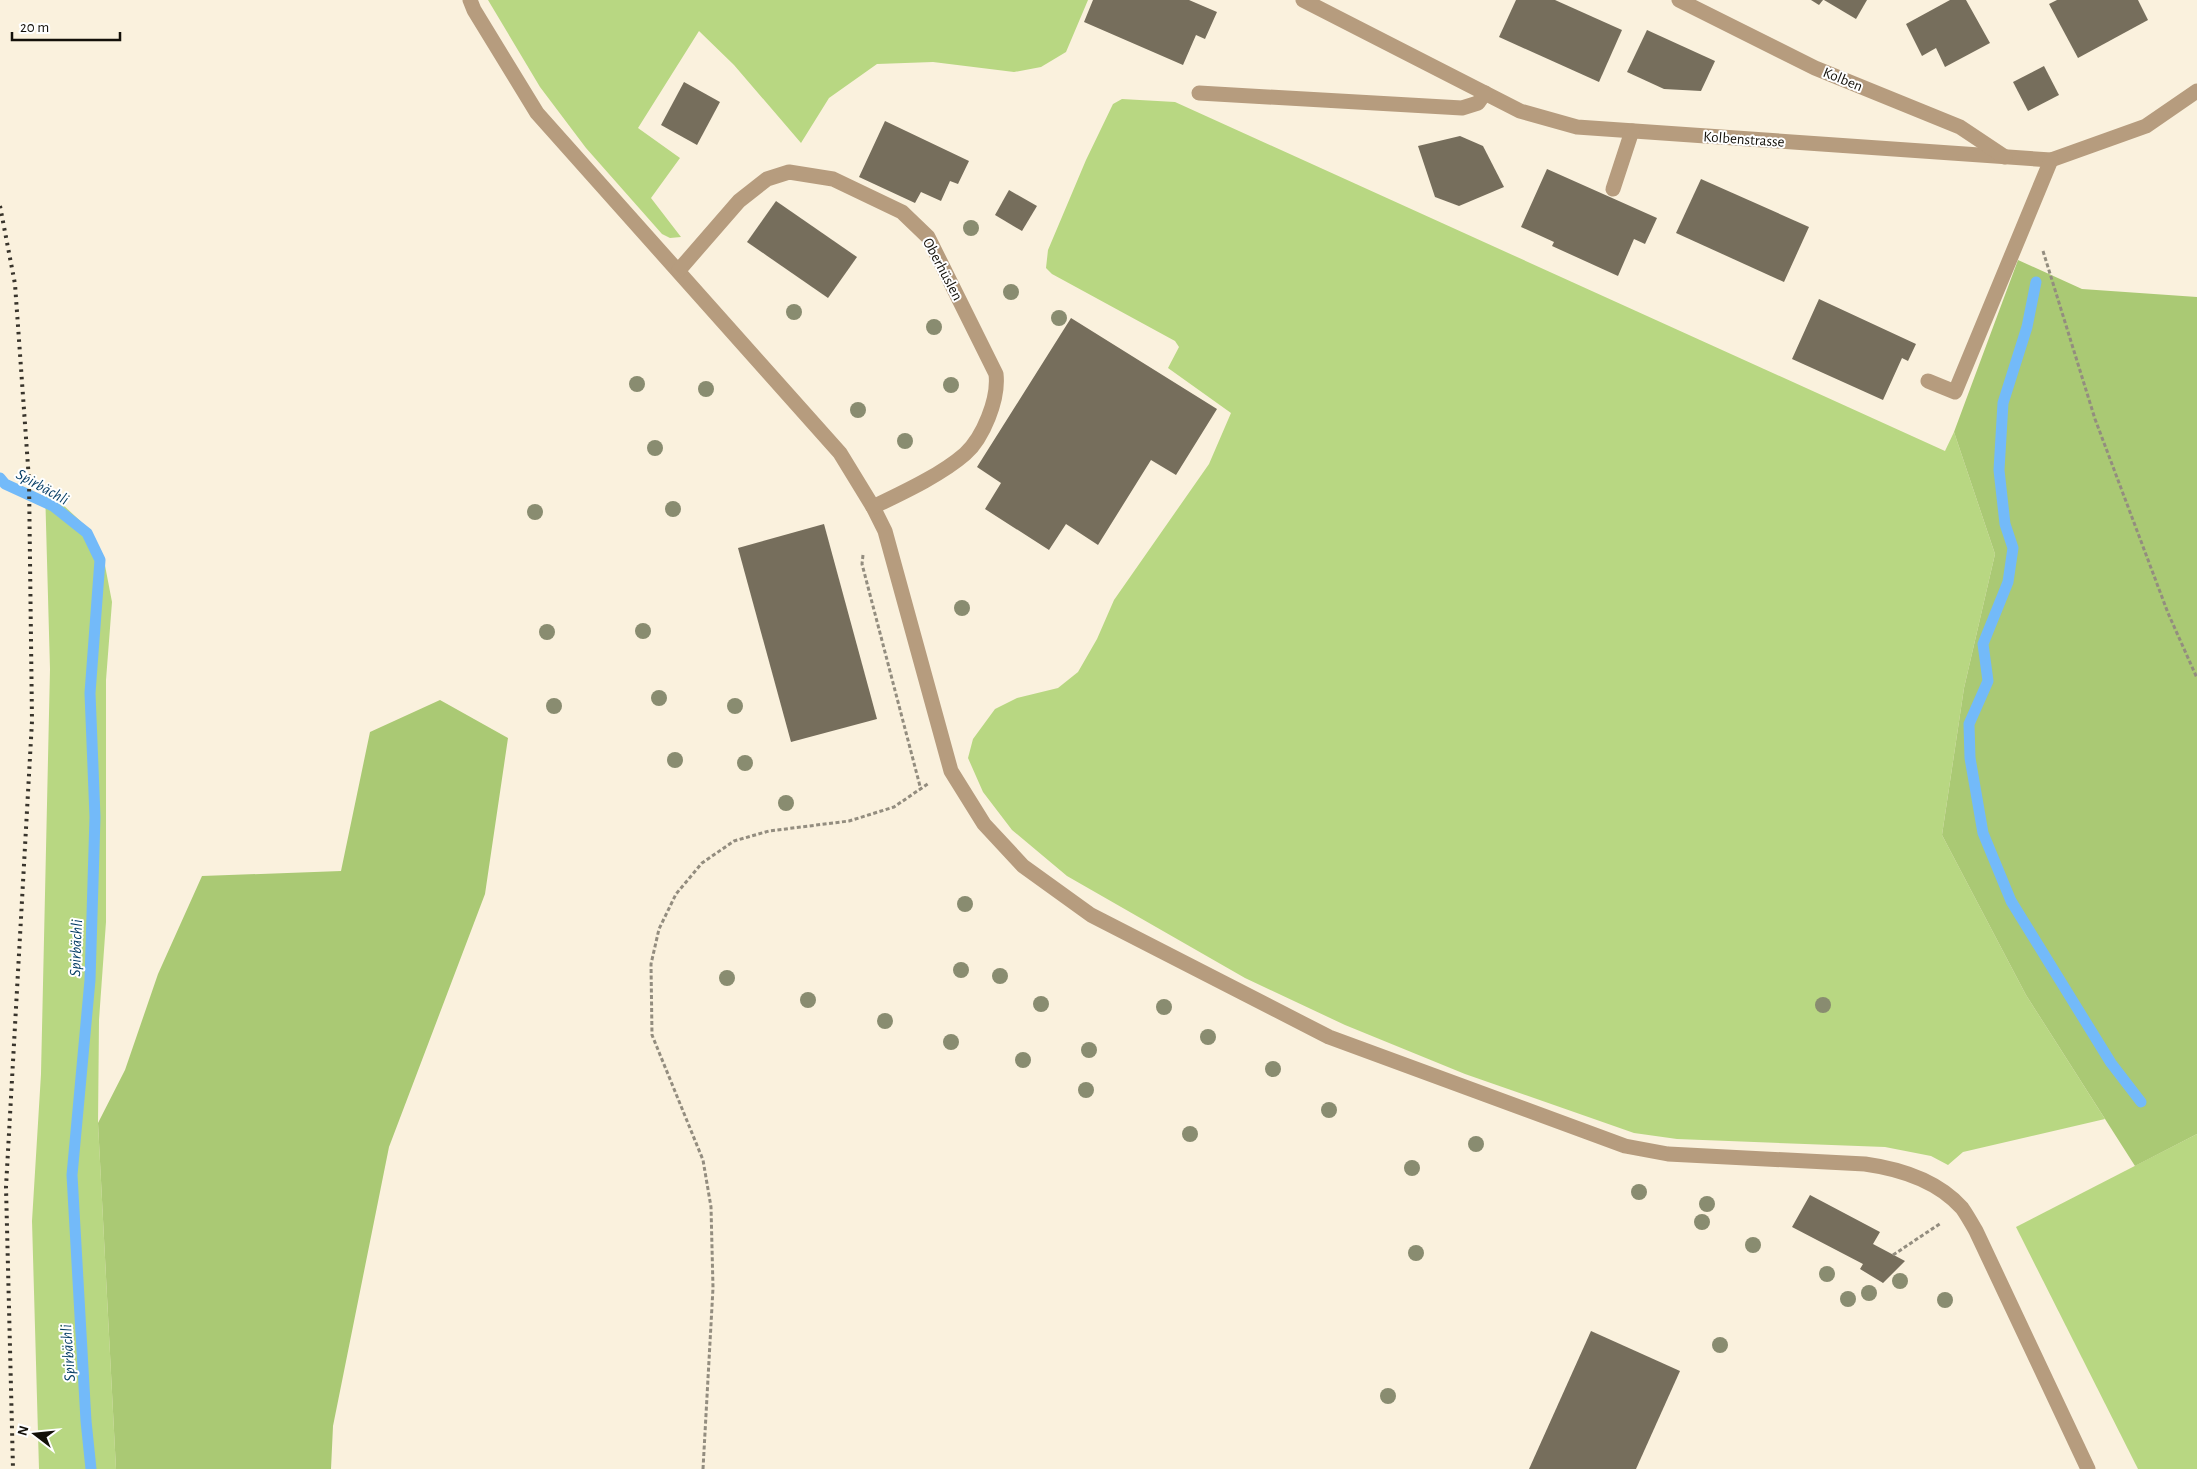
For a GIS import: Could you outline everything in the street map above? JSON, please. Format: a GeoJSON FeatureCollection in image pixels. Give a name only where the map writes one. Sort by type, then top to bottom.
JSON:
{"type":"FeatureCollection","features":[{"type":"Feature","properties":{"kind":"street"},"geometry":{"type":"LineString","coordinates":[[470,0],[537,113],[679,270],[840,453],[874,507],[885,531],[951,772],[984,824],[1023,866],[1091,915],[1329,1037],[1625,1146],[1668,1154],[1865,1164],[1886,1167],[1926,1181],[1945,1193],[1962,1209],[1976,1231],[2088,1469]]}},
{"type":"Feature","properties":{"kind":"street","name":"Kolbenstrasse"},"geometry":{"type":"LineString","coordinates":[[1303,0],[1520,111],[1577,127],[2051,160],[2146,126],[2197,91]]}},
{"type":"Feature","properties":{"kind":"street","name":"Kolben"},"geometry":{"type":"LineString","coordinates":[[1687,2],[1815,68],[1960,126],[2006,158]]}},
{"type":"Feature","properties":{"kind":"street"},"geometry":{"type":"LineString","coordinates":[[1199,93],[1462,108],[1478,103],[1485,93]]}},
{"type":"Feature","properties":{"kind":"street"},"geometry":{"type":"LineString","coordinates":[[1613,189],[1632,131]]}},
{"type":"Feature","properties":{"kind":"street"},"geometry":{"type":"LineString","coordinates":[[1928,380],[1955,392],[2051,160]]}},
{"type":"Feature","properties":{"kind":"street","name":"Oberhüslen"},"geometry":{"type":"LineString","coordinates":[[679,270],[739,201],[767,179],[789,172],[833,179],[902,212],[928,237],[996,374],[998,388],[988,421],[965,454],[919,484],[874,507]]}},
{"type":"Feature","properties":{"kind":"path"},"geometry":{"type":"LineString","coordinates":[[2027,221],[2043,250],[2095,419],[2168,613],[2197,678]]}},
{"type":"Feature","properties":{"kind":"path"},"geometry":{"type":"LineString","coordinates":[[885,531],[863,548],[862,564],[921,790]]}},
{"type":"Feature","properties":{"kind":"path"},"geometry":{"type":"LineString","coordinates":[[703,1469],[713,1288],[711,1207],[703,1160],[652,1035],[651,964],[659,929],[676,894],[702,863],[734,841],[769,831],[849,821],[894,808],[921,790],[948,761]]}},
{"type":"Feature","properties":{"kind":"path"},"geometry":{"type":"LineString","coordinates":[[1893,1255],[1962,1209]]}},
{"type":"Feature","properties":{"kind":"green space"},"geometry":{"type":"Polygon","coordinates":[[[488,0],[1088,0],[1066,52],[1041,67],[1014,72],[933,62],[877,64],[829,98],[801,143],[734,65],[699,31],[638,128],[680,158],[651,198],[681,237],[670,238],[662,234],[586,148],[540,87],[488,0]]]}},
{"type":"Feature","properties":{"kind":"green space"},"geometry":{"type":"Polygon","coordinates":[[[1122,99],[1175,102],[1945,451],[1954,432],[1995,554],[1964,688],[1942,835],[2026,995],[2105,1119],[1963,1152],[1948,1165],[1931,1156],[1885,1147],[1677,1139],[1634,1133],[1465,1074],[1345,1025],[1245,978],[1067,876],[1012,830],[983,792],[968,758],[973,739],[995,709],[1017,698],[1058,688],[1078,672],[1097,639],[1114,600],[1209,464],[1231,413],[1168,368],[1179,347],[1175,341],[1052,274],[1046,268],[1048,250],[1086,160],[1113,104],[1122,99]]]}},
{"type":"Feature","properties":{"kind":"green space"},"geometry":{"type":"Polygon","coordinates":[[[2018,260],[2082,289],[2197,297],[2197,1134],[2135,1166],[2026,995],[1942,835],[1964,688],[1995,554],[1954,432],[2018,260]]]}},
{"type":"Feature","properties":{"kind":"green space"},"geometry":{"type":"Polygon","coordinates":[[[45,488],[91,531],[103,555],[112,602],[106,680],[106,922],[99,1020],[98,1123],[116,1469],[39,1469],[32,1221],[41,1074],[50,669],[45,488]]]}},
{"type":"Feature","properties":{"kind":"green space"},"geometry":{"type":"Polygon","coordinates":[[[440,700],[508,738],[485,894],[389,1147],[333,1426],[331,1469],[116,1469],[98,1123],[125,1070],[158,974],[202,876],[341,871],[370,732],[440,700]]]}},
{"type":"Feature","properties":{"kind":"green space"},"geometry":{"type":"Polygon","coordinates":[[[2197,1134],[2197,1469],[2138,1469],[2016,1227],[2197,1134]]]}},
{"type":"Feature","properties":{"kind":"building"},"geometry":{"type":"Polygon","coordinates":[[[1093,0],[1189,0],[1217,12],[1205,39],[1196,35],[1183,65],[1084,22],[1093,0]]]}},
{"type":"Feature","properties":{"kind":"building"},"geometry":{"type":"Polygon","coordinates":[[[1516,0],[1555,0],[1622,30],[1599,82],[1499,37],[1516,0]]]}},
{"type":"Feature","properties":{"kind":"building"},"geometry":{"type":"Polygon","coordinates":[[[1811,0],[1823,0],[1819,5],[1811,0]]]}},
{"type":"Feature","properties":{"kind":"building"},"geometry":{"type":"Polygon","coordinates":[[[1824,0],[1867,0],[1856,19],[1824,0]]]}},
{"type":"Feature","properties":{"kind":"building"},"geometry":{"type":"Polygon","coordinates":[[[1950,0],[1966,0],[1990,43],[1945,67],[1936,48],[1922,56],[1906,24],[1950,0]]]}},
{"type":"Feature","properties":{"kind":"building"},"geometry":{"type":"Polygon","coordinates":[[[2057,0],[2138,0],[2148,20],[2078,58],[2049,4],[2057,0]]]}},
{"type":"Feature","properties":{"kind":"building"},"geometry":{"type":"Polygon","coordinates":[[[1647,30],[1715,61],[1701,91],[1664,89],[1627,72],[1647,30]]]}},
{"type":"Feature","properties":{"kind":"building"},"geometry":{"type":"Polygon","coordinates":[[[2044,66],[2059,95],[2028,111],[2013,82],[2044,66]]]}},
{"type":"Feature","properties":{"kind":"building"},"geometry":{"type":"Polygon","coordinates":[[[684,82],[720,102],[697,145],[661,125],[684,82]]]}},
{"type":"Feature","properties":{"kind":"building"},"geometry":{"type":"Polygon","coordinates":[[[885,121],[969,161],[958,184],[950,181],[941,201],[921,192],[915,203],[859,177],[885,121]]]}},
{"type":"Feature","properties":{"kind":"building"},"geometry":{"type":"Polygon","coordinates":[[[1460,136],[1483,146],[1504,187],[1459,206],[1435,197],[1418,146],[1460,136]]]}},
{"type":"Feature","properties":{"kind":"building"},"geometry":{"type":"Polygon","coordinates":[[[1547,169],[1657,218],[1645,244],[1634,239],[1618,276],[1552,246],[1554,242],[1521,227],[1547,169]]]}},
{"type":"Feature","properties":{"kind":"building"},"geometry":{"type":"Polygon","coordinates":[[[1701,179],[1809,227],[1784,282],[1676,233],[1701,179]]]}},
{"type":"Feature","properties":{"kind":"building"},"geometry":{"type":"Polygon","coordinates":[[[1009,190],[1037,206],[1022,231],[995,215],[1009,190]]]}},
{"type":"Feature","properties":{"kind":"building"},"geometry":{"type":"Polygon","coordinates":[[[776,201],[857,257],[828,298],[747,242],[776,201]]]}},
{"type":"Feature","properties":{"kind":"building"},"geometry":{"type":"Polygon","coordinates":[[[1819,299],[1916,344],[1908,361],[1902,358],[1883,400],[1792,359],[1819,299]]]}},
{"type":"Feature","properties":{"kind":"building"},"geometry":{"type":"Polygon","coordinates":[[[1071,318],[1217,409],[1176,475],[1151,460],[1098,545],[1066,524],[1049,550],[985,509],[1001,483],[977,467],[1071,318]]]}},
{"type":"Feature","properties":{"kind":"building"},"geometry":{"type":"Polygon","coordinates":[[[824,524],[877,719],[791,742],[738,548],[824,524]]]}},
{"type":"Feature","properties":{"kind":"building"},"geometry":{"type":"Polygon","coordinates":[[[1810,1195],[1880,1232],[1873,1244],[1905,1261],[1883,1283],[1860,1269],[1863,1264],[1792,1227],[1810,1195]]]}},
{"type":"Feature","properties":{"kind":"building"},"geometry":{"type":"Polygon","coordinates":[[[1591,1331],[1680,1371],[1636,1469],[1529,1469],[1591,1331]]]}},
{"type":"Feature","properties":{"kind":"waterway"},"geometry":{"type":"LineString","coordinates":[[2036,282],[2027,327],[2003,403],[1999,470],[2005,524],[2013,548],[2008,582],[1983,644],[1988,681],[1969,724],[1970,758],[1983,833],[2011,901],[2111,1063],[2141,1102]]}},
{"type":"Feature","properties":{"kind":"waterway","name":"Spirbächli"},"geometry":{"type":"LineString","coordinates":[[0,478],[5,484],[53,506],[87,533],[100,560],[90,693],[95,817],[90,980],[72,1175],[86,1421],[91,1469]]}},
{"type":"Feature","properties":{"kind":"railway"},"geometry":{"type":"LineString","coordinates":[[0,206],[15,284],[29,480],[32,721],[6,1187],[13,1469]]}}]}
